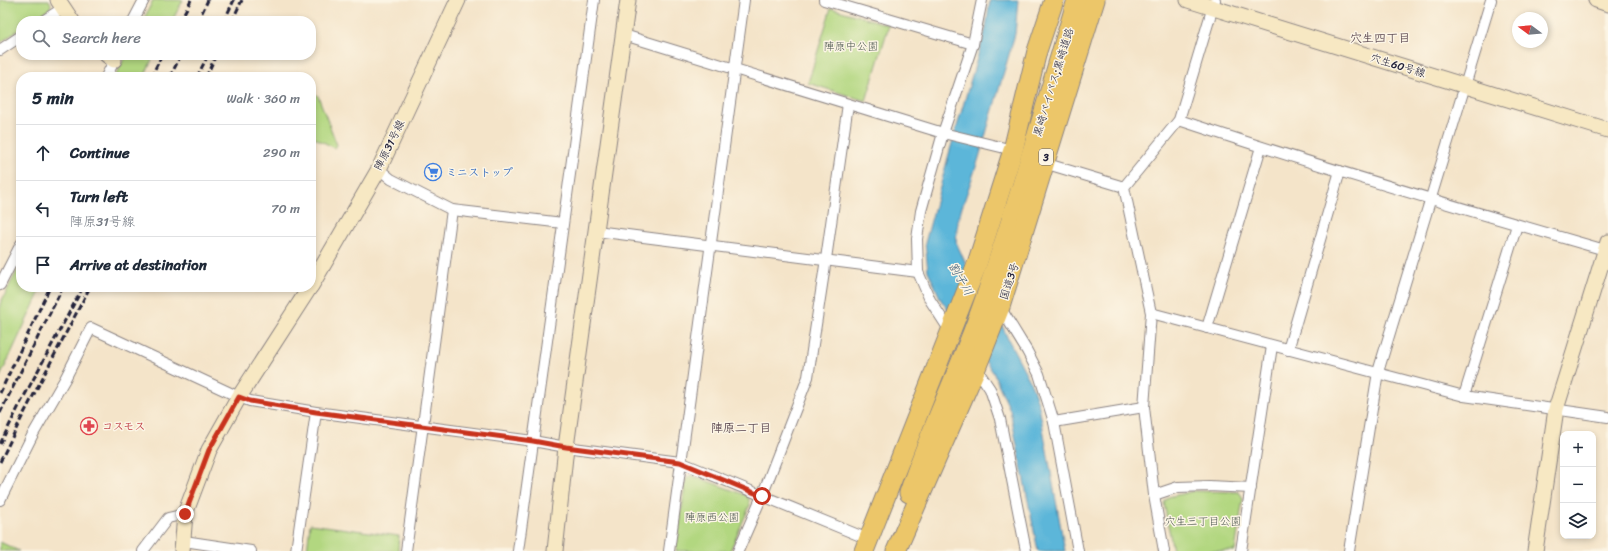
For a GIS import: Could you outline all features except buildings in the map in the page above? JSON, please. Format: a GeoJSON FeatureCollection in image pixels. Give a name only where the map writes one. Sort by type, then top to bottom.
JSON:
{"type":"FeatureCollection","features":[{"type":"Feature","properties":{"kind":"highway"},"geometry":{"type":"LineString","coordinates":[[866,545],[976,267],[1013,150],[1037,51],[1054,0]]}},
{"type":"Feature","properties":{"kind":"highway","name":"黒崎バイパス;黒崎道路"},"geometry":{"type":"LineString","coordinates":[[973,359],[998,263],[1077,0]]}},
{"type":"Feature","properties":{"kind":"highway","name":"国道3号"},"geometry":{"type":"LineString","coordinates":[[898,550],[973,359],[999,311],[1094,0]]}},
{"type":"Feature","properties":{"kind":"street"},"geometry":{"type":"LineString","coordinates":[[136,16],[144,0]]}},
{"type":"Feature","properties":{"kind":"street","name":"陣原31号線"},"geometry":{"type":"LineString","coordinates":[[316,277],[379,169],[458,0]]}},
{"type":"Feature","properties":{"kind":"street"},"geometry":{"type":"LineString","coordinates":[[518,551],[594,0]]}},
{"type":"Feature","properties":{"kind":"street"},"geometry":{"type":"LineString","coordinates":[[554,551],[566,447],[628,0]]}},
{"type":"Feature","properties":{"kind":"street"},"geometry":{"type":"LineString","coordinates":[[669,551],[744,0]]}},
{"type":"Feature","properties":{"kind":"street"},"geometry":{"type":"LineString","coordinates":[[824,0],[973,44]]}},
{"type":"Feature","properties":{"kind":"street"},"geometry":{"type":"LineString","coordinates":[[952,326],[930,300],[918,272],[917,239],[922,211],[973,44],[982,0]]}},
{"type":"Feature","properties":{"kind":"street","name":"穴生60号線"},"geometry":{"type":"LineString","coordinates":[[1188,0],[1214,4],[1466,86],[1608,130]]}},
{"type":"Feature","properties":{"kind":"street"},"geometry":{"type":"LineString","coordinates":[[1350,551],[1378,372],[1491,0]]}},
{"type":"Feature","properties":{"kind":"street"},"geometry":{"type":"LineString","coordinates":[[1596,0],[1608,4]]}},
{"type":"Feature","properties":{"kind":"street"},"geometry":{"type":"LineString","coordinates":[[48,16],[60,4],[68,16]]}},
{"type":"Feature","properties":{"kind":"street"},"geometry":{"type":"LineString","coordinates":[[1124,187],[1179,120],[1214,4]]}},
{"type":"Feature","properties":{"kind":"street"},"geometry":{"type":"LineString","coordinates":[[624,36],[946,134],[1013,150]]}},
{"type":"Feature","properties":{"kind":"street"},"geometry":{"type":"LineString","coordinates":[[0,50],[16,39]]}},
{"type":"Feature","properties":{"kind":"street"},"geometry":{"type":"LineString","coordinates":[[108,72],[112,60]]}},
{"type":"Feature","properties":{"kind":"street"},"geometry":{"type":"LineString","coordinates":[[738,551],[762,496],[808,377],[848,104]]}},
{"type":"Feature","properties":{"kind":"street"},"geometry":{"type":"LineString","coordinates":[[1179,120],[1261,147],[1517,225],[1607,246],[1556,409],[1535,551]]}},
{"type":"Feature","properties":{"kind":"street"},"geometry":{"type":"LineString","coordinates":[[1207,328],[1261,147]]}},
{"type":"Feature","properties":{"kind":"street"},"geometry":{"type":"LineString","coordinates":[[1044,163],[1124,187]]}},
{"type":"Feature","properties":{"kind":"street"},"geometry":{"type":"LineString","coordinates":[[379,169],[391,179],[452,210],[563,223]]}},
{"type":"Feature","properties":{"kind":"street"},"geometry":{"type":"LineString","coordinates":[[1288,350],[1340,171]]}},
{"type":"Feature","properties":{"kind":"street"},"geometry":{"type":"LineString","coordinates":[[1124,187],[1151,313],[1144,407],[1154,495],[1164,551]]}},
{"type":"Feature","properties":{"kind":"street"},"geometry":{"type":"LineString","coordinates":[[406,551],[452,210]]}},
{"type":"Feature","properties":{"kind":"street"},"geometry":{"type":"LineString","coordinates":[[1464,396],[1517,225]]}},
{"type":"Feature","properties":{"kind":"street"},"geometry":{"type":"LineString","coordinates":[[596,231],[826,259],[918,272]]}},
{"type":"Feature","properties":{"kind":"street"},"geometry":{"type":"LineString","coordinates":[[0,285],[16,254]]}},
{"type":"Feature","properties":{"kind":"street","name":"陣原31号線"},"geometry":{"type":"LineString","coordinates":[[183,546],[185,514],[209,450],[239,397],[307,292]]}},
{"type":"Feature","properties":{"kind":"street"},"geometry":{"type":"LineString","coordinates":[[999,311],[1024,345],[1039,374],[1054,422],[1078,551]]}},
{"type":"Feature","properties":{"kind":"street"},"geometry":{"type":"LineString","coordinates":[[1151,313],[1464,396],[1608,417]]}},
{"type":"Feature","properties":{"kind":"street"},"geometry":{"type":"LineString","coordinates":[[0,500],[32,436],[64,379],[90,328],[250,401],[316,412],[680,462],[762,496],[866,545]]}},
{"type":"Feature","properties":{"kind":"street"},"geometry":{"type":"LineString","coordinates":[[1241,551],[1272,346]]}},
{"type":"Feature","properties":{"kind":"street"},"geometry":{"type":"LineString","coordinates":[[973,359],[990,389],[1000,419],[1026,551]]}},
{"type":"Feature","properties":{"kind":"street"},"geometry":{"type":"LineString","coordinates":[[1054,422],[1144,407]]}},
{"type":"Feature","properties":{"kind":"street"},"geometry":{"type":"LineString","coordinates":[[296,551],[316,412]]}},
{"type":"Feature","properties":{"kind":"street"},"geometry":{"type":"LineString","coordinates":[[1154,495],[1178,487],[1209,486],[1251,488]]}},
{"type":"Feature","properties":{"kind":"street"},"geometry":{"type":"LineString","coordinates":[[143,551],[168,518],[185,514]]}},
{"type":"Feature","properties":{"kind":"street"},"geometry":{"type":"LineString","coordinates":[[183,546],[250,551]]}},
{"type":"Feature","properties":{"kind":"green space"},"geometry":{"type":"Polygon","coordinates":[[[0,0],[49,0],[51,4],[50,8],[39,16],[16,16],[16,32],[0,43],[0,0]]]}},
{"type":"Feature","properties":{"kind":"green space"},"geometry":{"type":"Polygon","coordinates":[[[153,0],[183,0],[175,16],[145,16],[153,0]]]}},
{"type":"Feature","properties":{"kind":"green space","name":"陣原中公園"},"geometry":{"type":"Polygon","coordinates":[[[831,8],[889,25],[866,101],[808,83],[831,8]]]}},
{"type":"Feature","properties":{"kind":"green space"},"geometry":{"type":"Polygon","coordinates":[[[124,60],[152,60],[146,72],[118,72],[124,60]]]}},
{"type":"Feature","properties":{"kind":"green space"},"geometry":{"type":"Polygon","coordinates":[[[316,94],[337,145],[335,148],[316,138],[316,94]]]}},
{"type":"Feature","properties":{"kind":"green space"},"geometry":{"type":"Polygon","coordinates":[[[16,273],[16,292],[40,292],[0,377],[0,304],[16,273]]]}},
{"type":"Feature","properties":{"kind":"green space","name":"陣原西公園"},"geometry":{"type":"Polygon","coordinates":[[[691,475],[748,496],[750,505],[730,551],[676,551],[686,479],[691,475]]]}},
{"type":"Feature","properties":{"kind":"green space","name":"穴生三丁目公園"},"geometry":{"type":"Polygon","coordinates":[[[1194,491],[1239,492],[1243,498],[1235,551],[1173,551],[1164,503],[1168,497],[1194,491]]]}},
{"type":"Feature","properties":{"kind":"green space"},"geometry":{"type":"Polygon","coordinates":[[[310,524],[399,536],[398,551],[307,551],[310,524]]]}},
{"type":"Feature","properties":{"kind":"green space"},"geometry":{"type":"Polygon","coordinates":[[[0,542],[19,551],[0,551],[0,542]]]}},
{"type":"Feature","properties":{"kind":"water","name":"割子川"},"geometry":{"type":"Polygon","coordinates":[[[990,0],[1018,0],[1015,34],[978,161],[958,219],[956,242],[966,264],[997,314],[1030,381],[1039,406],[1065,551],[1038,551],[1010,410],[993,372],[941,300],[928,271],[925,243],[950,150],[986,28],[990,0]]]}},
{"type":"Feature","properties":{"kind":"railway"},"geometry":{"type":"LineString","coordinates":[[183,16],[191,0]]}},
{"type":"Feature","properties":{"kind":"railway"},"geometry":{"type":"LineString","coordinates":[[200,16],[208,0]]}},
{"type":"Feature","properties":{"kind":"railway"},"geometry":{"type":"LineString","coordinates":[[226,16],[234,0]]}},
{"type":"Feature","properties":{"kind":"railway"},"geometry":{"type":"LineString","coordinates":[[234,16],[242,0]]}},
{"type":"Feature","properties":{"kind":"railway"},"geometry":{"type":"LineString","coordinates":[[154,72],[160,60]]}},
{"type":"Feature","properties":{"kind":"railway"},"geometry":{"type":"LineString","coordinates":[[172,72],[178,60]]}},
{"type":"Feature","properties":{"kind":"railway"},"geometry":{"type":"LineString","coordinates":[[200,72],[206,60]]}},
{"type":"Feature","properties":{"kind":"railway"},"geometry":{"type":"LineString","coordinates":[[208,72],[214,60]]}},
{"type":"Feature","properties":{"kind":"railway"},"geometry":{"type":"LineString","coordinates":[[0,393],[48,292]]}},
{"type":"Feature","properties":{"kind":"railway"},"geometry":{"type":"LineString","coordinates":[[0,413],[60,292]]}},
{"type":"Feature","properties":{"kind":"railway"},"geometry":{"type":"LineString","coordinates":[[0,444],[80,292]]}},
{"type":"Feature","properties":{"kind":"railway"},"geometry":{"type":"LineString","coordinates":[[0,462],[87,292]]}},
{"type":"Feature","properties":{"kind":"place","name":"ミニストップ"},"geometry":{"type":"Point","coordinates":[433,172]}},
{"type":"Feature","properties":{"kind":"place","name":"コスモス"},"geometry":{"type":"Point","coordinates":[89,426]}},
{"type":"Feature","properties":{"kind":"district","name":"穴生四丁目"},"geometry":{"type":"Point","coordinates":[1380,38]}},
{"type":"Feature","properties":{"kind":"district","name":"陣原二丁目"},"geometry":{"type":"Point","coordinates":[741,428]}},
{"type":"Feature","properties":{"kind":"route"},"geometry":{"type":"LineString","coordinates":[[185,514],[209,450],[239,397],[250,401],[316,412],[680,462],[762,496]]}}]}
